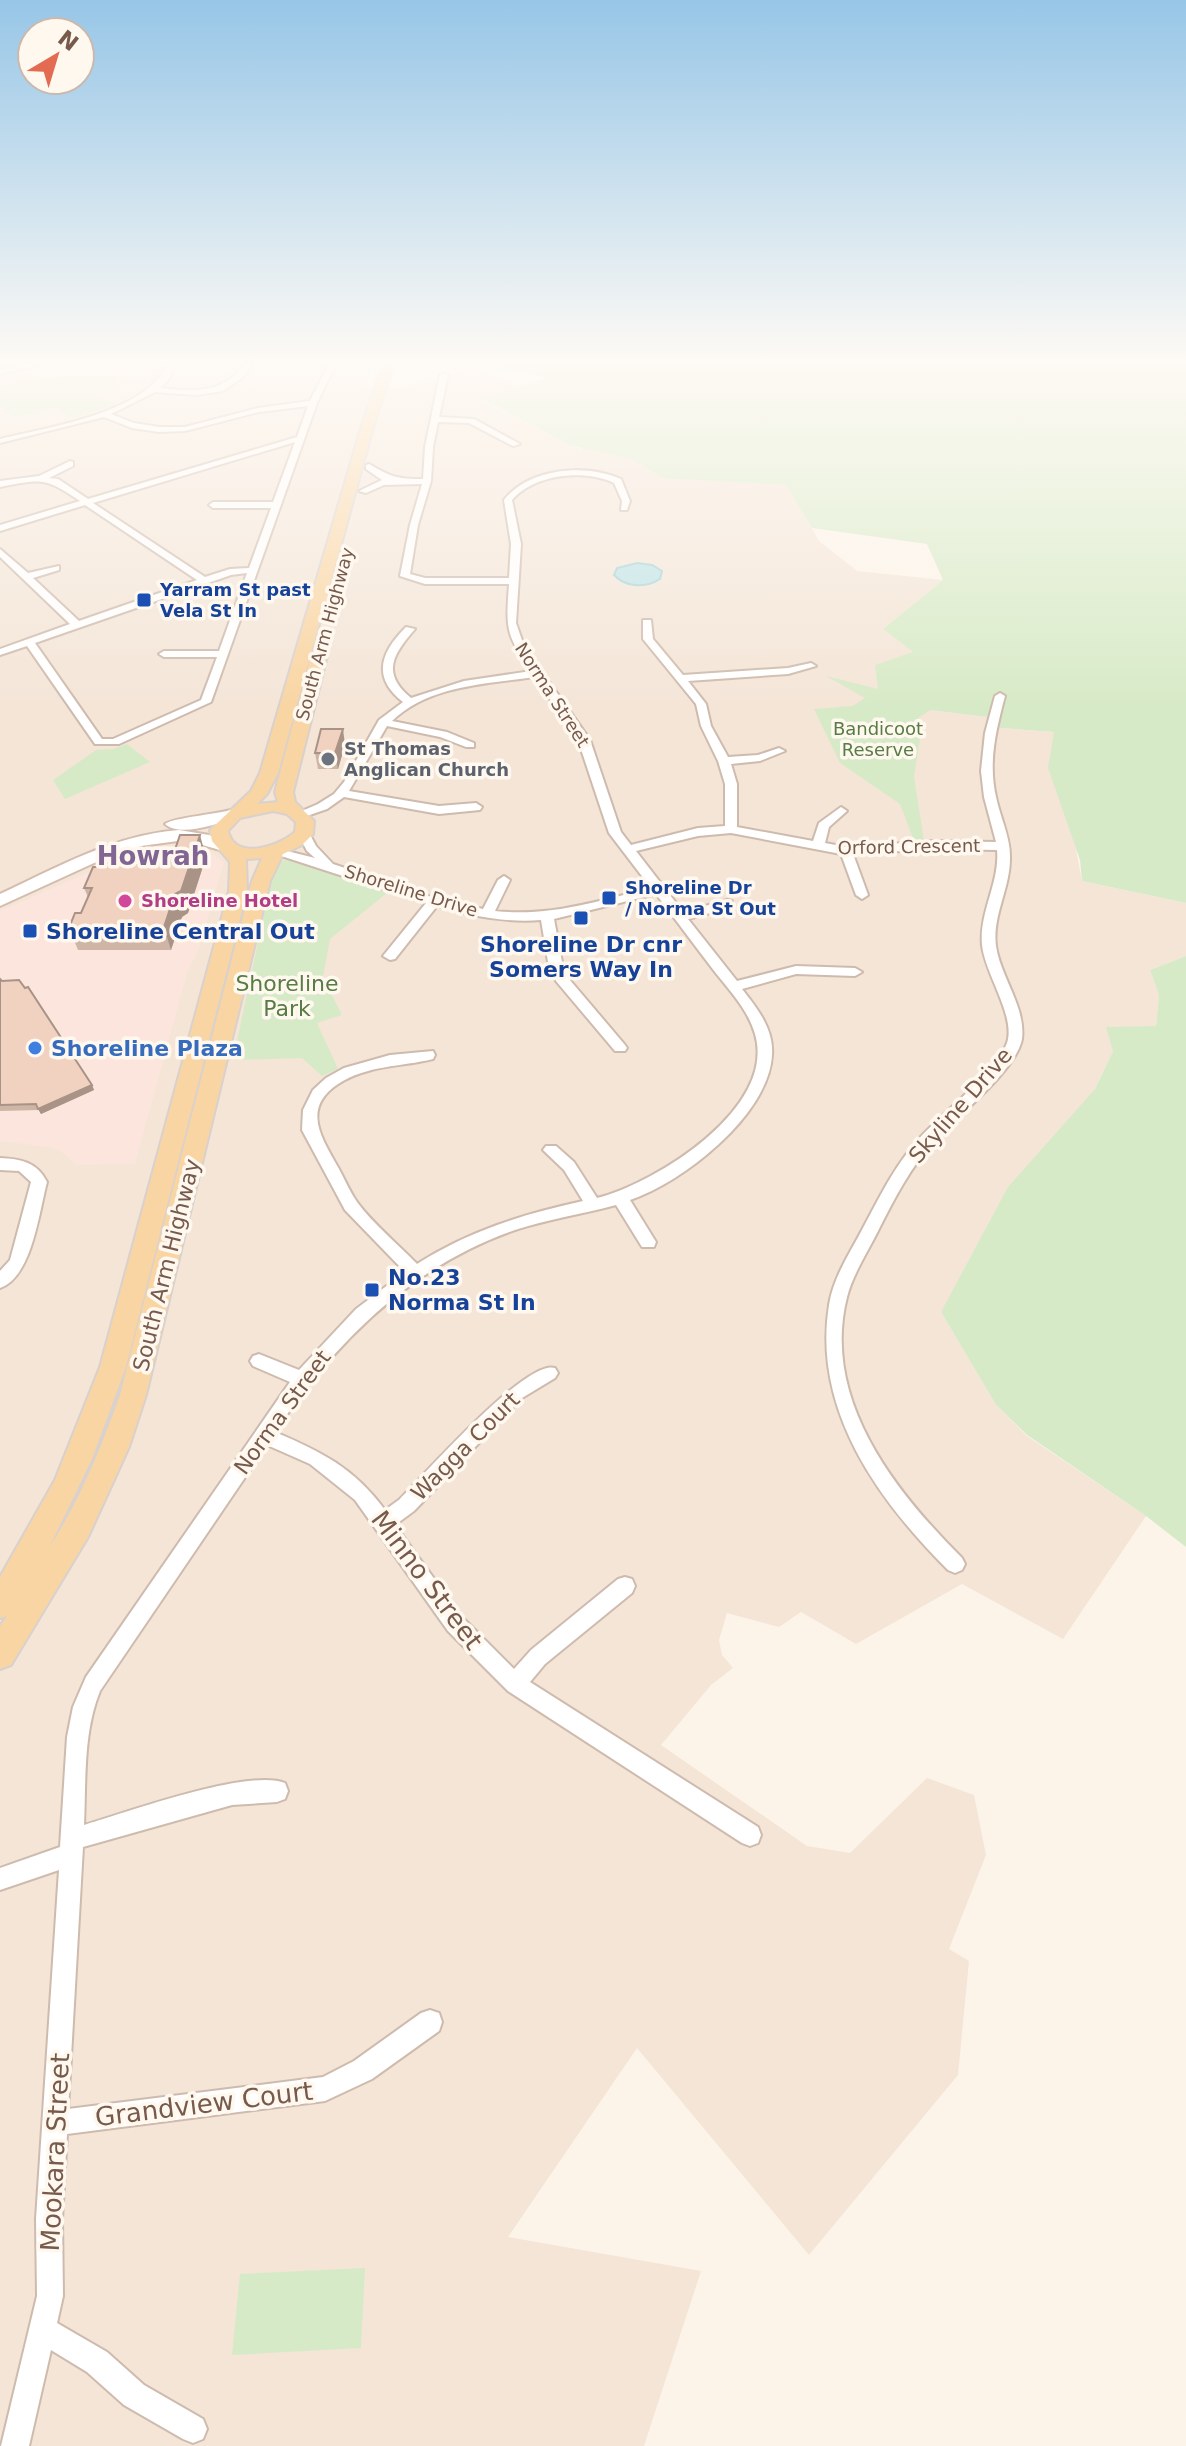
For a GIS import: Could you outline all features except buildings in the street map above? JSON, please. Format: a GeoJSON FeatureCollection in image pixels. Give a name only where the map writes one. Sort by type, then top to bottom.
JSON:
{"type":"FeatureCollection","features":[{"type":"Feature","properties":{"kind":"main road","name":"South Arm Highway"},"geometry":{"type":"LineString","coordinates":[[233,814],[258,794],[269,773],[353,478]]}},
{"type":"Feature","properties":{"kind":"main road","name":"South Arm Highway"},"geometry":{"type":"LineString","coordinates":[[341,575],[366,478]]}},
{"type":"Feature","properties":{"kind":"main road","name":"South Arm Highway"},"geometry":{"type":"LineString","coordinates":[[304,834],[306,824],[287,804],[284,792],[321,646]]}},
{"type":"Feature","properties":{"kind":"main road"},"geometry":{"type":"LineString","coordinates":[[92,859],[145,830],[266,806],[297,812]]}},
{"type":"Feature","properties":{"kind":"main road"},"geometry":{"type":"LineString","coordinates":[[228,847],[219,837],[219,830],[233,814]]}},
{"type":"Feature","properties":{"kind":"main road"},"geometry":{"type":"LineString","coordinates":[[0,901],[92,859],[148,838],[194,836],[246,853],[275,852],[292,845],[304,834]]}},
{"type":"Feature","properties":{"kind":"main road","name":"South Arm Highway"},"geometry":{"type":"LineString","coordinates":[[0,1604],[64,1493],[88,1440],[113,1367],[238,891],[239,862],[228,847]]}},
{"type":"Feature","properties":{"kind":"main road","name":"South Arm Highway"},"geometry":{"type":"LineString","coordinates":[[0,1654],[68,1547],[98,1486],[124,1421],[152,1328],[261,881],[275,852]]}},
{"type":"Feature","properties":{"kind":"street"},"geometry":{"type":"LineString","coordinates":[[0,484],[41,478]]}},
{"type":"Feature","properties":{"kind":"street"},"geometry":{"type":"LineString","coordinates":[[43,478],[55,481],[204,581]]}},
{"type":"Feature","properties":{"kind":"street"},"geometry":{"type":"LineString","coordinates":[[0,528],[166,478]]}},
{"type":"Feature","properties":{"kind":"street"},"geometry":{"type":"LineString","coordinates":[[29,642],[91,735],[104,743],[115,742],[202,705],[209,698],[286,478]]}},
{"type":"Feature","properties":{"kind":"street"},"geometry":{"type":"LineString","coordinates":[[386,478],[396,481]]}},
{"type":"Feature","properties":{"kind":"street","name":"Norma Street"},"geometry":{"type":"LineString","coordinates":[[72,1846],[78,1737],[87,1695],[301,1379],[363,1313],[415,1272],[497,1230],[538,1216],[620,1198],[657,1182],[686,1162],[739,1113],[755,1091],[763,1072],[765,1047],[754,1013],[627,850],[608,820],[584,740],[511,630],[516,544],[508,500],[517,489],[554,478]]}},
{"type":"Feature","properties":{"kind":"street","name":"Norma Street"},"geometry":{"type":"LineString","coordinates":[[611,478],[618,481],[626,501],[624,508]]}},
{"type":"Feature","properties":{"kind":"street"},"geometry":{"type":"LineString","coordinates":[[363,491],[376,484],[427,481],[416,515],[405,576],[425,581],[513,581]]}},
{"type":"Feature","properties":{"kind":"street"},"geometry":{"type":"LineString","coordinates":[[213,505],[276,505]]}},
{"type":"Feature","properties":{"kind":"street"},"geometry":{"type":"LineString","coordinates":[[0,552],[77,625]]}},
{"type":"Feature","properties":{"kind":"street"},"geometry":{"type":"LineString","coordinates":[[26,577],[56,568]]}},
{"type":"Feature","properties":{"kind":"street"},"geometry":{"type":"LineString","coordinates":[[0,652],[236,570],[254,570]]}},
{"type":"Feature","properties":{"kind":"street"},"geometry":{"type":"LineString","coordinates":[[647,622],[648,639],[701,704],[706,726],[724,761],[731,784],[731,829]]}},
{"type":"Feature","properties":{"kind":"street"},"geometry":{"type":"LineString","coordinates":[[410,629],[394,644],[387,678],[395,693],[410,702]]}},
{"type":"Feature","properties":{"kind":"street"},"geometry":{"type":"LineString","coordinates":[[164,654],[225,654]]}},
{"type":"Feature","properties":{"kind":"street"},"geometry":{"type":"LineString","coordinates":[[682,678],[788,671],[811,666]]}},
{"type":"Feature","properties":{"kind":"street"},"geometry":{"type":"LineString","coordinates":[[297,812],[327,807],[343,793],[383,722],[410,702],[439,692],[538,673]]}},
{"type":"Feature","properties":{"kind":"street","name":"Skyline Drive"},"geometry":{"type":"LineString","coordinates":[[955,1564],[900,1507],[864,1450],[841,1387],[835,1327],[837,1304],[844,1282],[892,1190],[921,1146],[997,1067],[1014,1042],[1013,1018],[996,976],[989,944],[992,908],[1004,862],[985,772],[988,736],[1000,696]]}},
{"type":"Feature","properties":{"kind":"street"},"geometry":{"type":"LineString","coordinates":[[383,722],[443,734],[470,745]]}},
{"type":"Feature","properties":{"kind":"street"},"geometry":{"type":"LineString","coordinates":[[724,761],[760,758],[779,751]]}},
{"type":"Feature","properties":{"kind":"street"},"geometry":{"type":"LineString","coordinates":[[343,793],[439,810],[476,807]]}},
{"type":"Feature","properties":{"kind":"street"},"geometry":{"type":"LineString","coordinates":[[818,847],[823,826],[841,811]]}},
{"type":"Feature","properties":{"kind":"street","name":"Orford Crescent"},"geometry":{"type":"LineString","coordinates":[[627,850],[698,832],[731,829],[771,834],[846,851],[934,845],[1003,846]]}},
{"type":"Feature","properties":{"kind":"street","name":"Shoreline Drive"},"geometry":{"type":"LineString","coordinates":[[304,834],[320,858],[334,868]]}},
{"type":"Feature","properties":{"kind":"street"},"geometry":{"type":"LineString","coordinates":[[846,851],[862,895]]}},
{"type":"Feature","properties":{"kind":"street","name":"Shoreline Drive"},"geometry":{"type":"LineString","coordinates":[[275,852],[487,913],[547,916],[593,908],[658,890]]}},
{"type":"Feature","properties":{"kind":"street","name":"Shoreline Drive"},"geometry":{"type":"LineString","coordinates":[[487,913],[504,880]]}},
{"type":"Feature","properties":{"kind":"street"},"geometry":{"type":"LineString","coordinates":[[390,956],[435,900]]}},
{"type":"Feature","properties":{"kind":"street"},"geometry":{"type":"LineString","coordinates":[[679,917],[727,904]]}},
{"type":"Feature","properties":{"kind":"street"},"geometry":{"type":"LineString","coordinates":[[547,916],[555,962],[563,981],[620,1048]]}},
{"type":"Feature","properties":{"kind":"street"},"geometry":{"type":"LineString","coordinates":[[735,986],[796,970],[855,972]]}},
{"type":"Feature","properties":{"kind":"street"},"geometry":{"type":"LineString","coordinates":[[415,1272],[351,1206],[308,1121],[316,1096],[334,1079],[399,1058],[428,1055]]}},
{"type":"Feature","properties":{"kind":"street"},"geometry":{"type":"LineString","coordinates":[[551,1150],[569,1166],[593,1204]]}},
{"type":"Feature","properties":{"kind":"street"},"geometry":{"type":"LineString","coordinates":[[0,1164],[14,1164],[31,1170],[37,1176],[39,1189],[18,1260],[13,1270],[0,1281]]}},
{"type":"Feature","properties":{"kind":"street"},"geometry":{"type":"LineString","coordinates":[[620,1198],[648,1242]]}},
{"type":"Feature","properties":{"kind":"street"},"geometry":{"type":"LineString","coordinates":[[259,1361],[301,1379]]}},
{"type":"Feature","properties":{"kind":"street","name":"Wagga Court"},"geometry":{"type":"LineString","coordinates":[[384,1522],[407,1505],[516,1393],[549,1373]]}},
{"type":"Feature","properties":{"kind":"street","name":"Minno Street"},"geometry":{"type":"LineString","coordinates":[[264,1436],[331,1467],[362,1494],[429,1592],[455,1624],[515,1684],[750,1835]]}},
{"type":"Feature","properties":{"kind":"street"},"geometry":{"type":"LineString","coordinates":[[515,1684],[538,1657],[625,1586]]}},
{"type":"Feature","properties":{"kind":"street"},"geometry":{"type":"LineString","coordinates":[[0,1879],[72,1846],[232,1794],[277,1791]]}},
{"type":"Feature","properties":{"kind":"street","name":"Mookara Street"},"geometry":{"type":"LineString","coordinates":[[15,2446],[28,2379],[50,2296],[49,2219],[72,1846]]}},
{"type":"Feature","properties":{"kind":"street","name":"Grandview Court"},"geometry":{"type":"LineString","coordinates":[[56,2123],[325,2089],[363,2070],[430,2022]]}},
{"type":"Feature","properties":{"kind":"street"},"geometry":{"type":"LineString","coordinates":[[43,2330],[97,2362],[134,2395],[193,2429]]}},
{"type":"Feature","properties":{"kind":"shaded area"},"geometry":{"type":"Polygon","coordinates":[[[0,478],[783,478],[819,541],[857,571],[943,580],[883,629],[913,652],[931,710],[987,717],[1000,728],[1054,732],[1082,881],[1186,903],[1186,956],[1150,970],[1159,995],[1156,1026],[1113,1051],[1095,1089],[941,1312],[996,1405],[1027,1436],[1146,1516],[1063,1639],[962,1584],[856,1644],[801,1612],[779,1627],[727,1613],[719,1640],[722,1655],[733,1668],[711,1685],[661,1745],[807,1846],[850,1853],[927,1778],[974,1795],[986,1855],[949,1949],[969,1961],[958,2075],[809,2255],[637,2048],[508,2237],[701,2271],[644,2446],[0,2446],[0,478]]]}},
{"type":"Feature","properties":{"kind":"shaded area"},"geometry":{"type":"Polygon","coordinates":[[[150,846],[206,849],[224,862],[198,952],[188,970],[135,1164],[76,1165],[53,1148],[0,1141],[0,911],[150,846]]]}},
{"type":"Feature","properties":{"kind":"green space","name":"Bandicoot Reserve"},"geometry":{"type":"Polygon","coordinates":[[[665,478],[1186,478],[1186,903],[1082,881],[1080,860],[1048,768],[1054,732],[1000,728],[987,717],[930,710],[918,718],[922,725],[914,777],[924,841],[914,841],[900,804],[840,763],[814,709],[853,706],[865,698],[826,676],[878,689],[875,665],[913,652],[883,629],[943,580],[927,544],[812,528],[786,485],[665,478]]]}},
{"type":"Feature","properties":{"kind":"green space"},"geometry":{"type":"Polygon","coordinates":[[[127,744],[150,762],[65,799],[53,780],[96,750],[127,744]]]}},
{"type":"Feature","properties":{"kind":"green space","name":"Shoreline Park"},"geometry":{"type":"Polygon","coordinates":[[[284,860],[296,861],[387,893],[330,939],[323,977],[342,1015],[317,1023],[338,1069],[322,1076],[302,1058],[233,1060],[270,885],[277,865],[284,860]]]}},
{"type":"Feature","properties":{"kind":"green space"},"geometry":{"type":"Polygon","coordinates":[[[1186,956],[1186,1547],[1027,1435],[996,1405],[941,1312],[1008,1187],[1095,1089],[1113,1051],[1106,1027],[1156,1026],[1159,995],[1150,970],[1186,956]]]}},
{"type":"Feature","properties":{"kind":"green space"},"geometry":{"type":"Polygon","coordinates":[[[365,2268],[361,2348],[232,2355],[240,2274],[365,2268]]]}},
{"type":"Feature","properties":{"kind":"water"},"geometry":{"type":"Polygon","coordinates":[[[637,563],[652,565],[662,571],[660,579],[636,585],[614,575],[617,568],[637,563]]]}},
{"type":"Feature","properties":{"kind":"place","name":"Yarram St past Vela St In"},"geometry":{"type":"Point","coordinates":[144,600]}},
{"type":"Feature","properties":{"kind":"place","name":"St Thomas Anglican Church"},"geometry":{"type":"Point","coordinates":[328,759]}},
{"type":"Feature","properties":{"kind":"place","name":"Shoreline Dr / Norma St Out"},"geometry":{"type":"Point","coordinates":[609,898]}},
{"type":"Feature","properties":{"kind":"place","name":"Shoreline Hotel"},"geometry":{"type":"Point","coordinates":[125,901]}},
{"type":"Feature","properties":{"kind":"place","name":"Shoreline Dr cnr Somers Way In"},"geometry":{"type":"Point","coordinates":[581,918]}},
{"type":"Feature","properties":{"kind":"place","name":"Shoreline Central Out"},"geometry":{"type":"Point","coordinates":[30,931]}},
{"type":"Feature","properties":{"kind":"place","name":"Shoreline Plaza"},"geometry":{"type":"Point","coordinates":[35,1048]}},
{"type":"Feature","properties":{"kind":"place","name":"No.23 Norma St In"},"geometry":{"type":"Point","coordinates":[372,1290]}},
{"type":"Feature","properties":{"kind":"district","name":"Howrah"},"geometry":{"type":"Point","coordinates":[153,856]}}]}
